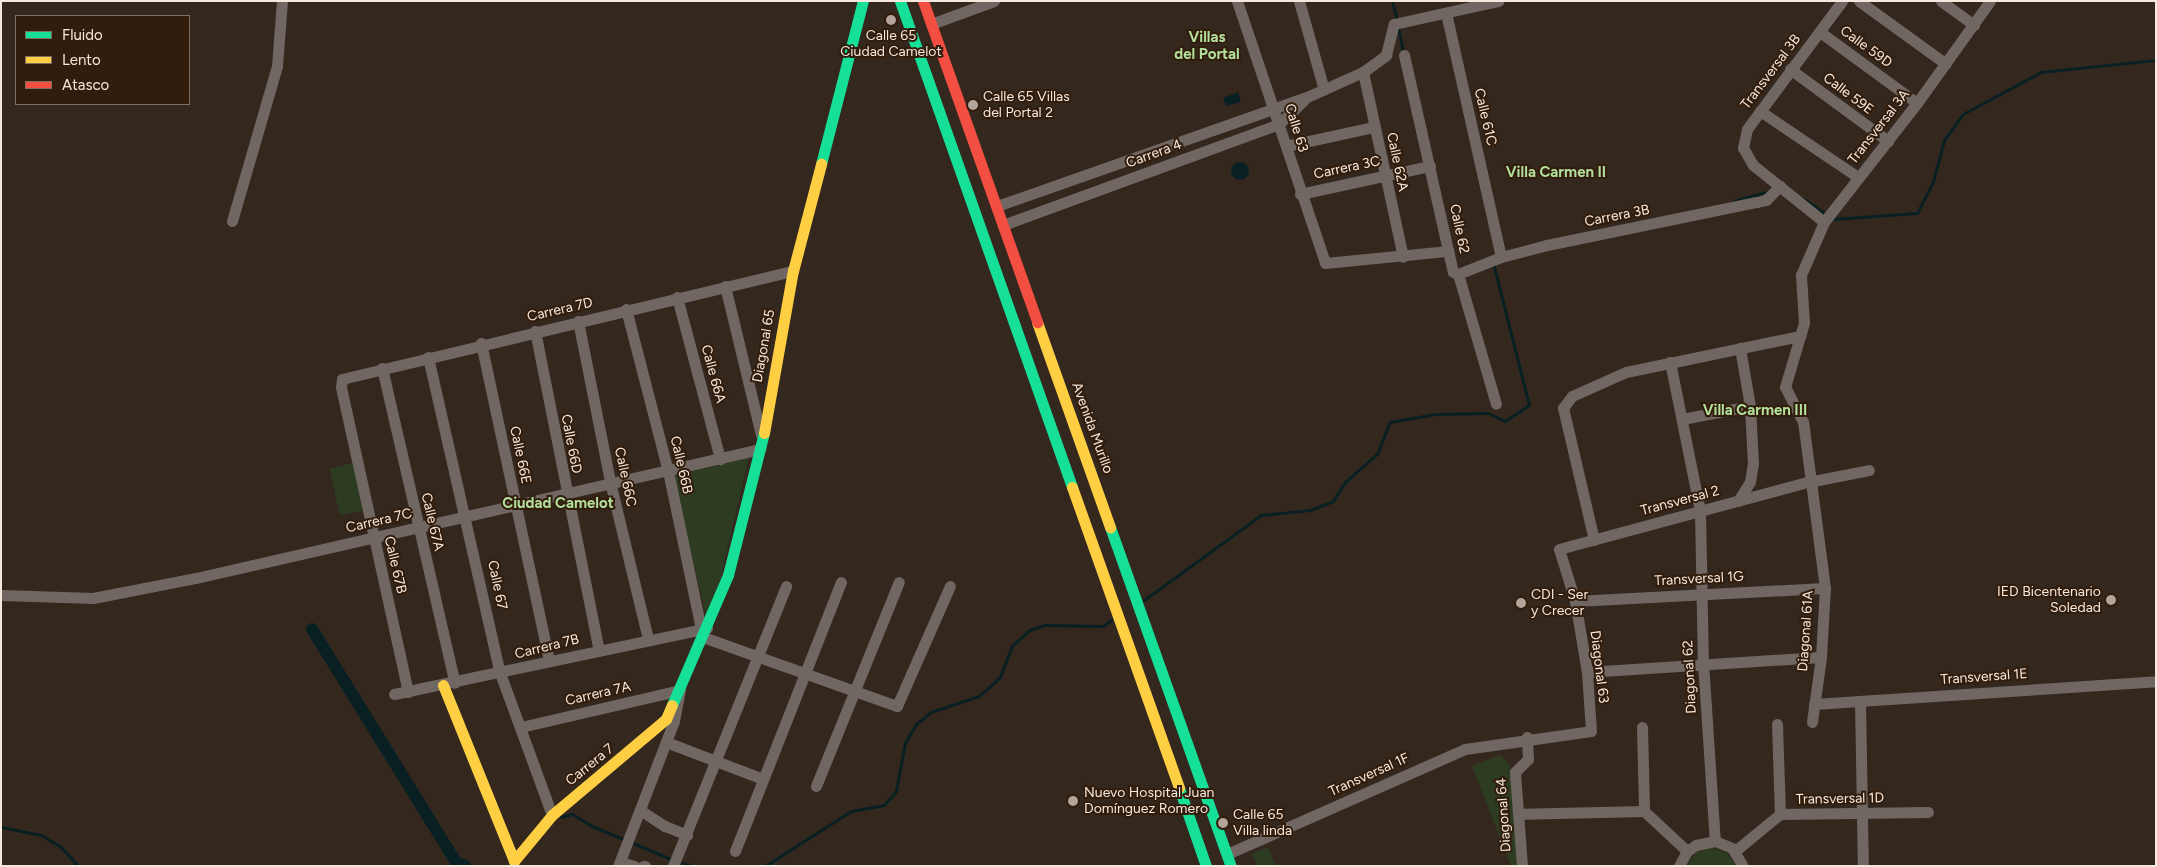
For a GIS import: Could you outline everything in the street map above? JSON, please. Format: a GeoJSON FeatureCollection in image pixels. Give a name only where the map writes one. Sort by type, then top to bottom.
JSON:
{"type":"FeatureCollection","features":[{"type":"Feature","properties":{"kind":"main road","name":"Diagonal 65"},"geometry":{"type":"LineString","coordinates":[[680,690],[728,575],[761,446],[793,271],[863,1]]}},
{"type":"Feature","properties":{"kind":"main road"},"geometry":{"type":"LineString","coordinates":[[900,1],[1206,866]]}},
{"type":"Feature","properties":{"kind":"main road","name":"Avenida Murillo"},"geometry":{"type":"LineString","coordinates":[[923,1],[1231,866]]}},
{"type":"Feature","properties":{"kind":"main road","name":"Calle 67A"},"geometry":{"type":"LineString","coordinates":[[449,684],[514,861]]}},
{"type":"Feature","properties":{"kind":"main road","name":"Carrera 7"},"geometry":{"type":"LineString","coordinates":[[514,861],[552,815],[650,735],[666,719],[680,690]]}},
{"type":"Feature","properties":{"kind":"street"},"geometry":{"type":"LineString","coordinates":[[232,221],[276,66],[282,1]]}},
{"type":"Feature","properties":{"kind":"street"},"geometry":{"type":"LineString","coordinates":[[931,24],[994,1]]}},
{"type":"Feature","properties":{"kind":"street","name":"Calle 63"},"geometry":{"type":"LineString","coordinates":[[1237,1],[1279,124],[1300,194],[1325,263],[1403,257]]}},
{"type":"Feature","properties":{"kind":"street"},"geometry":{"type":"LineString","coordinates":[[1299,1],[1324,90]]}},
{"type":"Feature","properties":{"kind":"street"},"geometry":{"type":"LineString","coordinates":[[1446,13],[1498,1]]}},
{"type":"Feature","properties":{"kind":"street","name":"Transversal 3B"},"geometry":{"type":"LineString","coordinates":[[1780,186],[1753,166],[1743,148],[1747,129],[1842,1]]}},
{"type":"Feature","properties":{"kind":"street"},"geometry":{"type":"LineString","coordinates":[[1859,1],[1946,64]]}},
{"type":"Feature","properties":{"kind":"street"},"geometry":{"type":"LineString","coordinates":[[1941,1],[1974,25]]}},
{"type":"Feature","properties":{"kind":"street","name":"Transversal 3A"},"geometry":{"type":"LineString","coordinates":[[1801,275],[1824,222],[1917,103],[1990,1]]}},
{"type":"Feature","properties":{"kind":"street","name":"Carrera 4"},"geometry":{"type":"LineString","coordinates":[[997,206],[1324,90],[1363,72],[1386,55],[1398,23],[1446,13]]}},
{"type":"Feature","properties":{"kind":"street","name":"Calle 61C"},"geometry":{"type":"LineString","coordinates":[[1446,13],[1501,257]]}},
{"type":"Feature","properties":{"kind":"street","name":"Calle 59D"},"geometry":{"type":"LineString","coordinates":[[1820,32],[1917,103]]}},
{"type":"Feature","properties":{"kind":"street","name":"Calle 62"},"geometry":{"type":"LineString","coordinates":[[1404,55],[1453,272],[1458,274],[1496,404]]}},
{"type":"Feature","properties":{"kind":"street","name":"Calle 59E"},"geometry":{"type":"LineString","coordinates":[[1790,69],[1888,141]]}},
{"type":"Feature","properties":{"kind":"street","name":"Calle 62A"},"geometry":{"type":"LineString","coordinates":[[1363,72],[1403,257]]}},
{"type":"Feature","properties":{"kind":"street","name":"Carrera 4"},"geometry":{"type":"LineString","coordinates":[[1003,225],[1279,124],[1307,97]]}},
{"type":"Feature","properties":{"kind":"street"},"geometry":{"type":"LineString","coordinates":[[1760,111],[1858,177]]}},
{"type":"Feature","properties":{"kind":"street"},"geometry":{"type":"LineString","coordinates":[[1286,146],[1374,127]]}},
{"type":"Feature","properties":{"kind":"street","name":"Carrera 3C"},"geometry":{"type":"LineString","coordinates":[[1300,194],[1430,166]]}},
{"type":"Feature","properties":{"kind":"street"},"geometry":{"type":"LineString","coordinates":[[1068,181],[1073,199]]}},
{"type":"Feature","properties":{"kind":"street"},"geometry":{"type":"LineString","coordinates":[[1780,186],[1824,222]]}},
{"type":"Feature","properties":{"kind":"street","name":"Carrera 3B"},"geometry":{"type":"LineString","coordinates":[[1458,274],[1501,257],[1766,200],[1780,186]]}},
{"type":"Feature","properties":{"kind":"street"},"geometry":{"type":"LineString","coordinates":[[1403,257],[1448,251]]}},
{"type":"Feature","properties":{"kind":"street","name":"Carrera 7D"},"geometry":{"type":"LineString","coordinates":[[341,386],[344,376],[793,271]]}},
{"type":"Feature","properties":{"kind":"street","name":"Diagonal 61A"},"geometry":{"type":"LineString","coordinates":[[1801,275],[1804,310],[1800,336],[1785,387],[1803,422],[1808,482],[1825,588],[1821,658],[1812,722]]}},
{"type":"Feature","properties":{"kind":"street"},"geometry":{"type":"LineString","coordinates":[[725,286],[761,446]]}},
{"type":"Feature","properties":{"kind":"street","name":"Calle 66A"},"geometry":{"type":"LineString","coordinates":[[677,297],[720,459]]}},
{"type":"Feature","properties":{"kind":"street","name":"Calle 66B"},"geometry":{"type":"LineString","coordinates":[[626,309],[668,472],[704,631]]}},
{"type":"Feature","properties":{"kind":"street","name":"Calle 66C"},"geometry":{"type":"LineString","coordinates":[[578,321],[611,486],[648,639]]}},
{"type":"Feature","properties":{"kind":"street","name":"Calle 66D"},"geometry":{"type":"LineString","coordinates":[[535,331],[566,496],[599,650]]}},
{"type":"Feature","properties":{"kind":"street"},"geometry":{"type":"LineString","coordinates":[[1594,540],[1563,408],[1572,396],[1614,377],[1670,362],[1800,336]]}},
{"type":"Feature","properties":{"kind":"street","name":"Calle 66E"},"geometry":{"type":"LineString","coordinates":[[481,344],[549,661]]}},
{"type":"Feature","properties":{"kind":"street"},"geometry":{"type":"LineString","coordinates":[[1738,501],[1750,482],[1753,464],[1750,406],[1740,348]]}},
{"type":"Feature","properties":{"kind":"street","name":"Calle 67"},"geometry":{"type":"LineString","coordinates":[[428,357],[467,517],[500,673],[552,815]]}},
{"type":"Feature","properties":{"kind":"street","name":"Diagonal 62"},"geometry":{"type":"LineString","coordinates":[[1670,362],[1700,511],[1703,662],[1715,841]]}},
{"type":"Feature","properties":{"kind":"street","name":"Calle 67A"},"geometry":{"type":"LineString","coordinates":[[382,368],[418,528],[449,684]]}},
{"type":"Feature","properties":{"kind":"street","name":"Calle 67B"},"geometry":{"type":"LineString","coordinates":[[341,386],[408,692]]}},
{"type":"Feature","properties":{"kind":"street"},"geometry":{"type":"LineString","coordinates":[[1682,420],[1750,406]]}},
{"type":"Feature","properties":{"kind":"street","name":"Carrera 7C"},"geometry":{"type":"LineString","coordinates":[[1,595],[92,598],[196,578],[611,486],[720,459],[761,446]]}},
{"type":"Feature","properties":{"kind":"street","name":"Transversal 2"},"geometry":{"type":"LineString","coordinates":[[1559,549],[1808,482],[1869,470]]}},
{"type":"Feature","properties":{"kind":"street","name":"Diagonal 63"},"geometry":{"type":"LineString","coordinates":[[1527,738],[1591,730],[1587,672],[1575,601],[1559,549]]}},
{"type":"Feature","properties":{"kind":"street"},"geometry":{"type":"LineString","coordinates":[[735,851],[841,582]]}},
{"type":"Feature","properties":{"kind":"street"},"geometry":{"type":"LineString","coordinates":[[816,786],[899,582]]}},
{"type":"Feature","properties":{"kind":"street"},"geometry":{"type":"LineString","coordinates":[[673,866],[718,762],[786,586]]}},
{"type":"Feature","properties":{"kind":"street"},"geometry":{"type":"LineString","coordinates":[[704,631],[758,656],[898,706],[950,586]]}},
{"type":"Feature","properties":{"kind":"street","name":"Transversal 1G"},"geometry":{"type":"LineString","coordinates":[[1575,601],[1825,588]]}},
{"type":"Feature","properties":{"kind":"street","name":"Carrera 7B"},"geometry":{"type":"LineString","coordinates":[[394,694],[500,673],[648,639],[704,631]]}},
{"type":"Feature","properties":{"kind":"street"},"geometry":{"type":"LineString","coordinates":[[1587,672],[1703,662],[1821,658]]}},
{"type":"Feature","properties":{"kind":"street","name":"Transversal 1E"},"geometry":{"type":"LineString","coordinates":[[1814,704],[2156,680]]}},
{"type":"Feature","properties":{"kind":"street"},"geometry":{"type":"LineString","coordinates":[[634,866],[619,864],[666,742],[680,690]]}},
{"type":"Feature","properties":{"kind":"street","name":"Carrera 7A"},"geometry":{"type":"LineString","coordinates":[[521,727],[680,690]]}},
{"type":"Feature","properties":{"kind":"street"},"geometry":{"type":"LineString","coordinates":[[1860,701],[1863,866]]}},
{"type":"Feature","properties":{"kind":"street"},"geometry":{"type":"LineString","coordinates":[[1777,724],[1780,814]]}},
{"type":"Feature","properties":{"kind":"street"},"geometry":{"type":"LineString","coordinates":[[1642,727],[1644,811]]}},
{"type":"Feature","properties":{"kind":"street","name":"Transversal 1F"},"geometry":{"type":"LineString","coordinates":[[1227,854],[1465,749],[1527,738]]}},
{"type":"Feature","properties":{"kind":"street","name":"Diagonal 64"},"geometry":{"type":"LineString","coordinates":[[1522,866],[1515,772],[1528,758],[1527,738]]}},
{"type":"Feature","properties":{"kind":"street"},"geometry":{"type":"LineString","coordinates":[[666,742],[764,779]]}},
{"type":"Feature","properties":{"kind":"street"},"geometry":{"type":"LineString","coordinates":[[640,810],[687,834]]}},
{"type":"Feature","properties":{"kind":"street"},"geometry":{"type":"LineString","coordinates":[[1518,814],[1644,811],[1687,851]]}},
{"type":"Feature","properties":{"kind":"street","name":"Transversal 1D"},"geometry":{"type":"LineString","coordinates":[[1735,851],[1780,814],[1928,812]]}},
{"type":"Feature","properties":{"kind":"street"},"geometry":{"type":"LineString","coordinates":[[1679,866],[1687,851],[1705,841],[1715,841],[1735,851],[1743,866]]}},
{"type":"Feature","properties":{"kind":"green space"},"geometry":{"type":"Polygon","coordinates":[[[749,457],[720,581],[706,615],[672,474],[749,457]]]}},
{"type":"Feature","properties":{"kind":"green space"},"geometry":{"type":"Polygon","coordinates":[[[354,463],[364,510],[340,515],[330,468],[354,463]]]}},
{"type":"Feature","properties":{"kind":"green space"},"geometry":{"type":"Polygon","coordinates":[[[1500,755],[1510,765],[1512,772],[1517,866],[1511,866],[1472,766],[1500,755]]]}},
{"type":"Feature","properties":{"kind":"green space"},"geometry":{"type":"Polygon","coordinates":[[[1268,847],[1276,866],[1257,866],[1252,854],[1268,847]]]}},
{"type":"Feature","properties":{"kind":"green space"},"geometry":{"type":"Polygon","coordinates":[[[1711,847],[1727,853],[1736,866],[1687,866],[1695,853],[1711,847]]]}},
{"type":"Feature","properties":{"kind":"water"},"geometry":{"type":"Polygon","coordinates":[[[1238,92],[1241,102],[1226,106],[1223,98],[1238,92]]]}},
{"type":"Feature","properties":{"kind":"water"},"geometry":{"type":"Polygon","coordinates":[[[1240,162],[1246,165],[1249,171],[1246,177],[1240,180],[1234,177],[1231,171],[1234,165],[1240,162]]]}},
{"type":"Feature","properties":{"kind":"waterway"},"geometry":{"type":"LineString","coordinates":[[1392,1],[1397,20]]}},
{"type":"Feature","properties":{"kind":"waterway"},"geometry":{"type":"LineString","coordinates":[[1398,26],[1403,52]]}},
{"type":"Feature","properties":{"kind":"waterway"},"geometry":{"type":"LineString","coordinates":[[1804,199],[1833,219],[1917,213],[1933,182],[1944,140],[1963,114],[2041,72],[2156,60]]}},
{"type":"Feature","properties":{"kind":"waterway"},"geometry":{"type":"LineString","coordinates":[[1734,201],[1766,192]]}},
{"type":"Feature","properties":{"kind":"waterway"},"geometry":{"type":"LineString","coordinates":[[1144,600],[1261,515],[1310,510],[1333,501],[1345,482],[1377,454],[1390,422],[1435,414],[1488,413],[1505,421],[1529,405],[1493,263]]}},
{"type":"Feature","properties":{"kind":"waterway"},"geometry":{"type":"LineString","coordinates":[[765,866],[851,811],[884,805],[896,791],[905,743],[916,724],[931,712],[979,696],[1000,677],[1012,646],[1029,630],[1044,625],[1103,626],[1111,620]]}},
{"type":"Feature","properties":{"kind":"waterway"},"geometry":{"type":"LineString","coordinates":[[312,629],[456,862],[465,866]]}},
{"type":"Feature","properties":{"kind":"waterway"},"geometry":{"type":"LineString","coordinates":[[561,817],[572,814],[592,826],[671,859]]}},
{"type":"Feature","properties":{"kind":"waterway"},"geometry":{"type":"LineString","coordinates":[[1,827],[41,835],[61,847],[78,866]]}},
{"type":"Feature","properties":{"kind":"waterway"},"geometry":{"type":"LineString","coordinates":[[682,863],[691,866]]}},
{"type":"Feature","properties":{"kind":"traffic: fast"},"geometry":{"type":"LineString","coordinates":[[821,164],[863,1]]}},
{"type":"Feature","properties":{"kind":"traffic: fast"},"geometry":{"type":"LineString","coordinates":[[900,1],[1072,487]]}},
{"type":"Feature","properties":{"kind":"traffic: fast"},"geometry":{"type":"LineString","coordinates":[[672,705],[728,575],[764,433]]}},
{"type":"Feature","properties":{"kind":"traffic: fast"},"geometry":{"type":"LineString","coordinates":[[1110,527],[1231,866]]}},
{"type":"Feature","properties":{"kind":"traffic: fast"},"geometry":{"type":"LineString","coordinates":[[1179,788],[1206,866]]}},
{"type":"Feature","properties":{"kind":"traffic: slow"},"geometry":{"type":"LineString","coordinates":[[764,433],[793,271],[821,164]]}},
{"type":"Feature","properties":{"kind":"traffic: slow"},"geometry":{"type":"LineString","coordinates":[[1037,322],[1110,527]]}},
{"type":"Feature","properties":{"kind":"traffic: slow"},"geometry":{"type":"LineString","coordinates":[[1072,487],[1179,788]]}},
{"type":"Feature","properties":{"kind":"traffic: slow"},"geometry":{"type":"LineString","coordinates":[[443,685],[514,861],[552,815],[666,719],[672,705]]}},
{"type":"Feature","properties":{"kind":"traffic: jam"},"geometry":{"type":"LineString","coordinates":[[923,1],[1037,322]]}},
{"type":"Feature","properties":{"kind":"place","name":"Calle 65 Ciudad Camelot"},"geometry":{"type":"Point","coordinates":[891,20]}},
{"type":"Feature","properties":{"kind":"place","name":"Calle 65 Villas del Portal 2"},"geometry":{"type":"Point","coordinates":[973,105]}},
{"type":"Feature","properties":{"kind":"place","name":"IED Bicentenario Soledad"},"geometry":{"type":"Point","coordinates":[2111,600]}},
{"type":"Feature","properties":{"kind":"place","name":"CDI - Ser y Crecer"},"geometry":{"type":"Point","coordinates":[1521,603]}},
{"type":"Feature","properties":{"kind":"place","name":"Nuevo Hospital Juan Domínguez Romero"},"geometry":{"type":"Point","coordinates":[1073,801]}},
{"type":"Feature","properties":{"kind":"place","name":"Calle 65 Villa linda"},"geometry":{"type":"Point","coordinates":[1223,823]}},
{"type":"Feature","properties":{"kind":"district","name":"Villas del Portal"},"geometry":{"type":"Point","coordinates":[1207,46]}},
{"type":"Feature","properties":{"kind":"district","name":"Villa Carmen II"},"geometry":{"type":"Point","coordinates":[1556,173]}},
{"type":"Feature","properties":{"kind":"district","name":"Villa Carmen III"},"geometry":{"type":"Point","coordinates":[1755,411]}},
{"type":"Feature","properties":{"kind":"district","name":"Ciudad Camelot"},"geometry":{"type":"Point","coordinates":[558,504]}}]}
